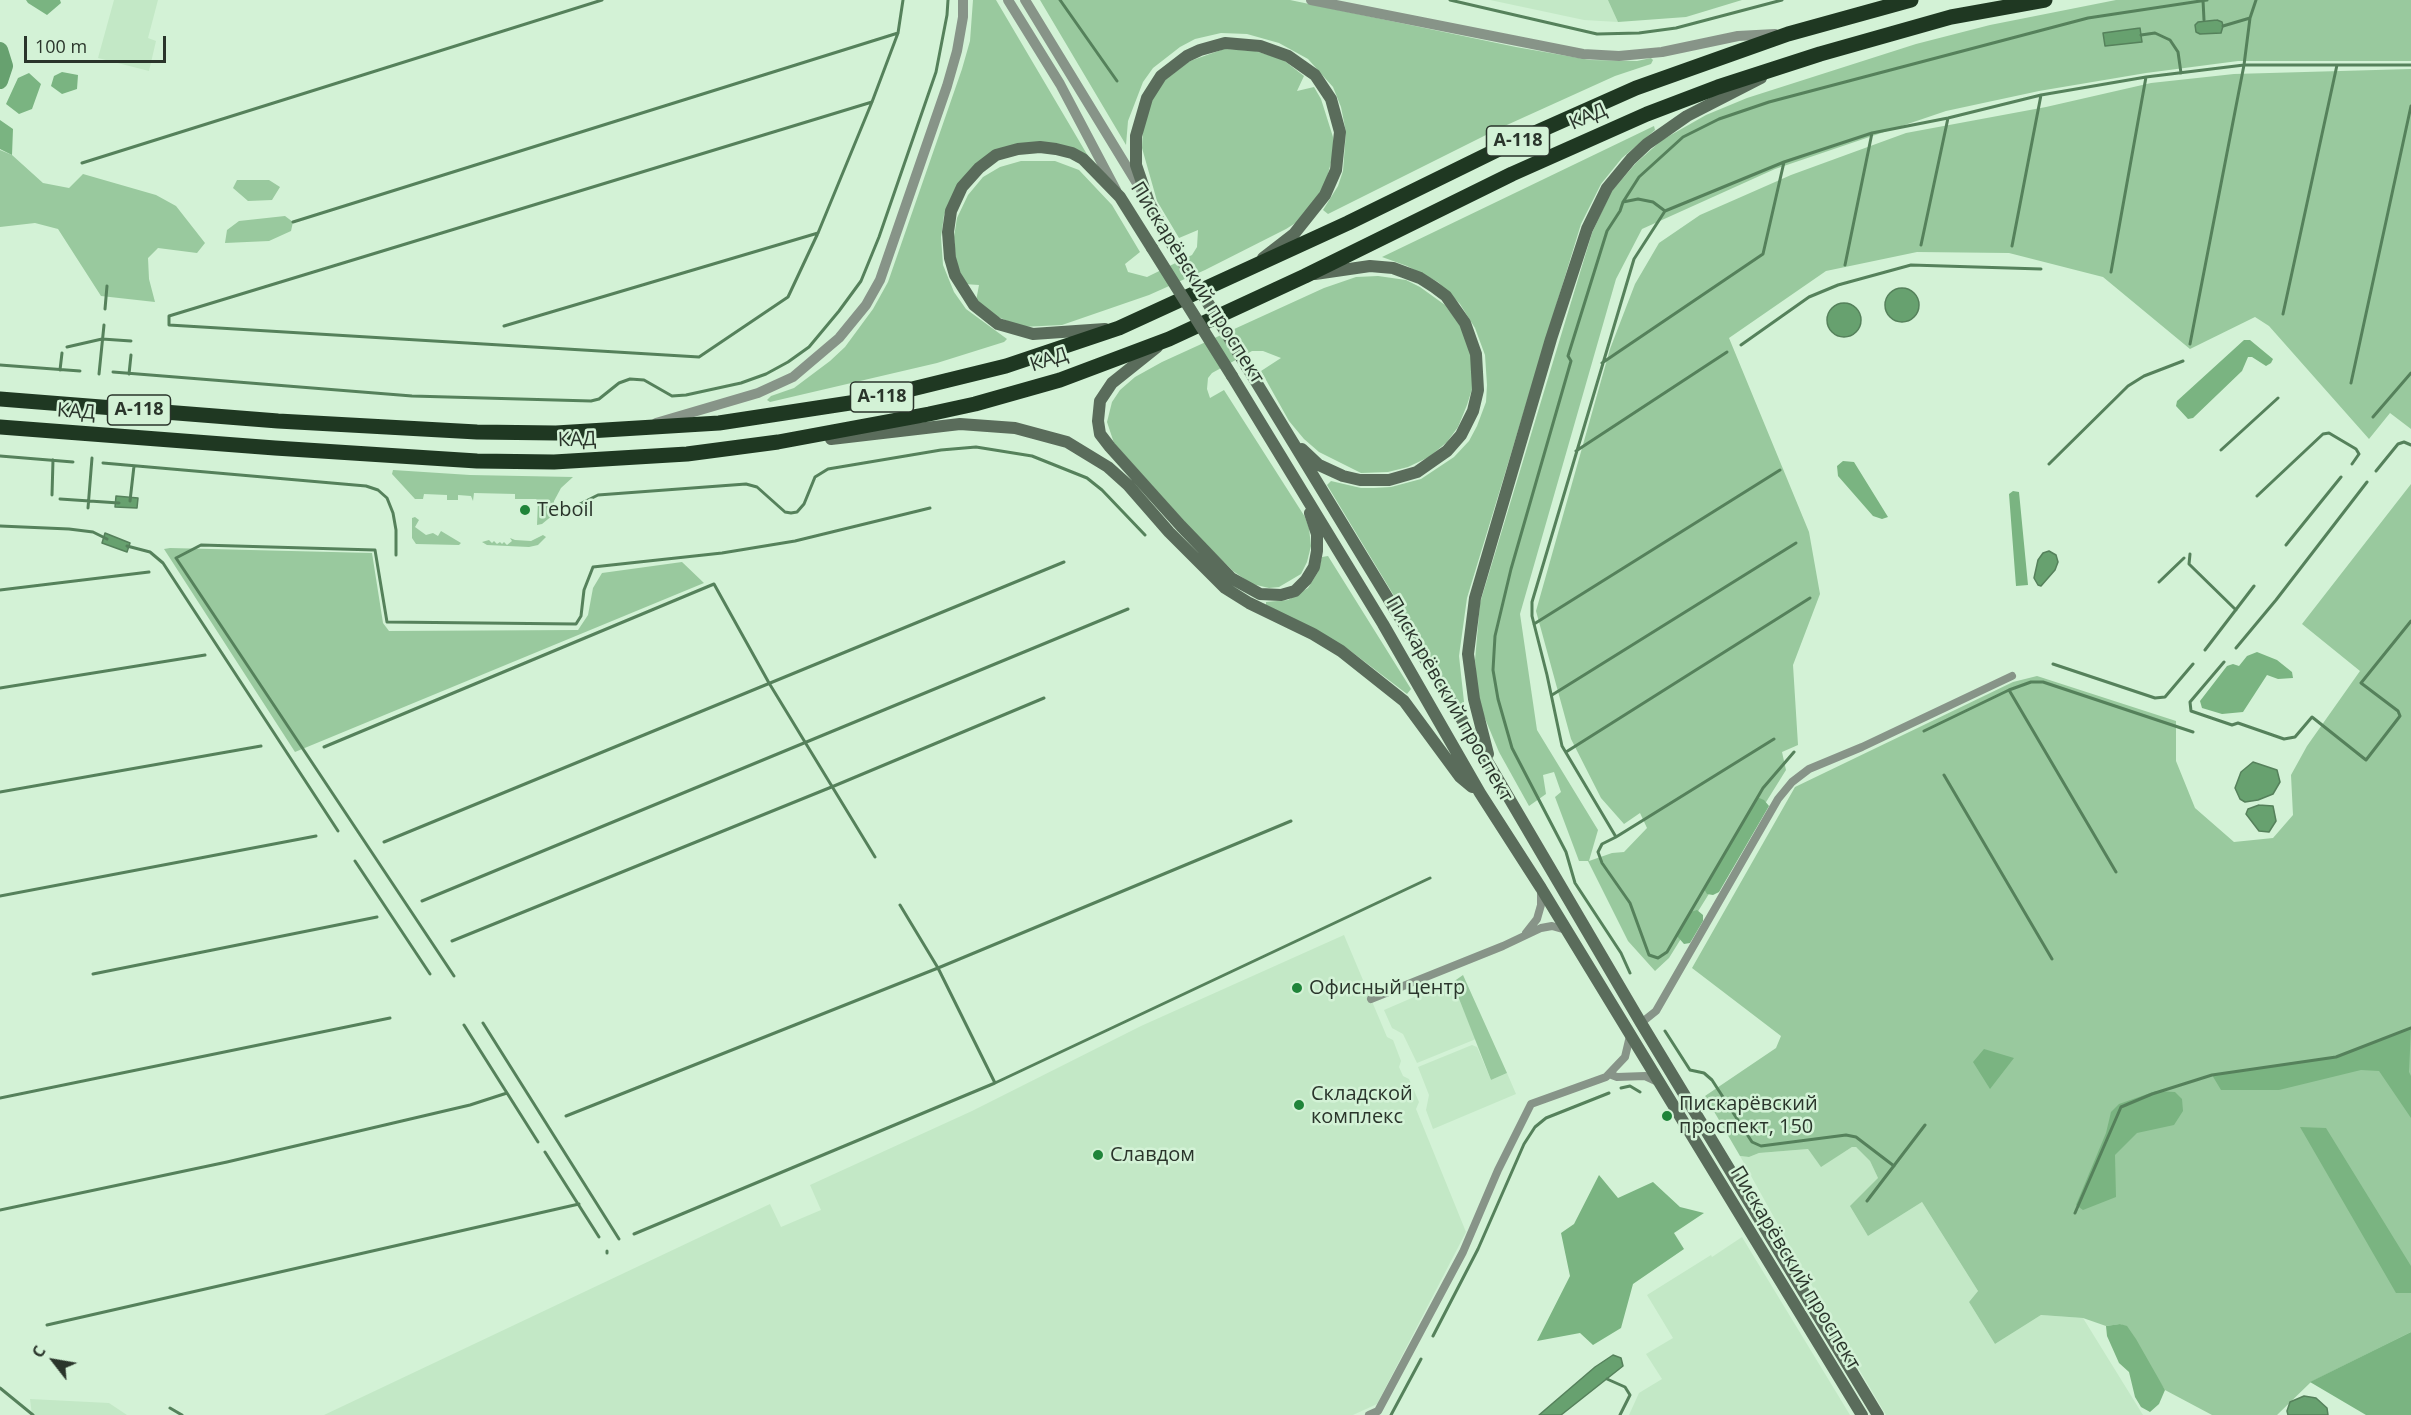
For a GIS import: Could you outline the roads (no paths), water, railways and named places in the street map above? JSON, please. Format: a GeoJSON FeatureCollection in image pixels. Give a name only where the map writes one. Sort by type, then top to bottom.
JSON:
{"type":"FeatureCollection","features":[{"type":"Feature","properties":{"kind":"highway","name":"КАД"},"geometry":{"type":"LineString","coordinates":[[0,399],[278,421],[477,432],[556,433],[718,423],[863,401],[1006,366],[1119,328],[1347,223],[1501,148],[1636,88],[1788,34],[1911,0]]}},
{"type":"Feature","properties":{"kind":"highway","name":"КАД"},"geometry":{"type":"LineString","coordinates":[[0,427],[477,461],[554,462],[687,454],[778,442],[975,404],[1060,380],[1169,339],[1305,276],[1512,174],[1647,114],[1790,63],[1951,17],[2045,0]]}},
{"type":"Feature","properties":{"kind":"main road"},"geometry":{"type":"LineString","coordinates":[[1149,202],[1136,165],[1136,136],[1142,110],[1152,88],[1161,76],[1187,56],[1212,45],[1225,43],[1260,46],[1280,52],[1297,61],[1323,86],[1335,109],[1340,132],[1340,152],[1336,170],[1325,195],[1307,219],[1293,234],[1255,264]]}},
{"type":"Feature","properties":{"kind":"main road"},"geometry":{"type":"LineString","coordinates":[[1492,769],[1474,699],[1468,654],[1475,598],[1551,339],[1587,230],[1607,188],[1647,144],[1687,116],[1790,63]]}},
{"type":"Feature","properties":{"kind":"main road"},"geometry":{"type":"LineString","coordinates":[[1119,328],[1033,334],[998,324],[974,305],[954,275],[948,232],[951,212],[962,187],[973,174],[996,155],[1018,149],[1056,149],[1072,153],[1083,159],[1120,196]]}},
{"type":"Feature","properties":{"kind":"main road","name":"Пискарёвский проспект"},"geometry":{"type":"LineString","coordinates":[[1120,196],[1305,494],[1383,624],[1479,793],[1541,888],[1862,1415]]}},
{"type":"Feature","properties":{"kind":"main road","name":"Пискарёвский проспект"},"geometry":{"type":"LineString","coordinates":[[1149,202],[1170,241],[1492,769],[1641,1023],[1878,1415]]}},
{"type":"Feature","properties":{"kind":"main road"},"geometry":{"type":"LineString","coordinates":[[1282,424],[1301,449],[1319,465],[1343,476],[1360,480],[1389,480],[1417,472],[1448,452],[1469,423],[1477,401],[1479,383],[1474,343],[1465,323],[1446,296],[1434,286],[1393,268],[1370,266],[1305,276]]}},
{"type":"Feature","properties":{"kind":"main road"},"geometry":{"type":"LineString","coordinates":[[1169,339],[1120,375],[1100,401],[1098,421],[1100,434],[1120,459],[1231,578],[1260,594],[1281,595],[1295,591],[1314,567],[1317,534],[1305,494]]}},
{"type":"Feature","properties":{"kind":"main road"},"geometry":{"type":"LineString","coordinates":[[778,442],[823,440],[960,424],[1015,428],[1067,442],[1108,467],[1128,485],[1169,532],[1226,588],[1249,603],[1313,634],[1341,651],[1396,695],[1428,731],[1460,777],[1479,793]]}},
{"type":"Feature","properties":{"kind":"street"},"geometry":{"type":"LineString","coordinates":[[637,428],[740,399],[793,376],[839,338],[866,305],[880,280],[947,86],[959,40],[963,0]]}},
{"type":"Feature","properties":{"kind":"street","name":"Пискарёвский проспект"},"geometry":{"type":"LineString","coordinates":[[1008,0],[1060,84],[1120,196]]}},
{"type":"Feature","properties":{"kind":"street","name":"Пискарёвский проспект"},"geometry":{"type":"LineString","coordinates":[[1025,0],[1149,202]]}},
{"type":"Feature","properties":{"kind":"street"},"geometry":{"type":"LineString","coordinates":[[1311,0],[1583,54],[1619,56],[1662,52],[1738,36],[1788,34]]}},
{"type":"Feature","properties":{"kind":"street"},"geometry":{"type":"LineString","coordinates":[[1641,1023],[1656,1011],[1778,799],[1792,782],[1809,769],[1862,747],[2012,676]]}},
{"type":"Feature","properties":{"kind":"street"},"geometry":{"type":"LineString","coordinates":[[1526,934],[1537,919],[1541,905],[1541,888]]}},
{"type":"Feature","properties":{"kind":"street"},"geometry":{"type":"LineString","coordinates":[[1371,999],[1503,946],[1526,934],[1552,926],[1566,930]]}},
{"type":"Feature","properties":{"kind":"street"},"geometry":{"type":"LineString","coordinates":[[1369,1415],[1378,1411],[1447,1284],[1498,1170],[1531,1104],[1610,1074],[1625,1057],[1630,1036]]}},
{"type":"Feature","properties":{"kind":"street"},"geometry":{"type":"LineString","coordinates":[[1610,1074],[1617,1077],[1646,1076],[1658,1082]]}},
{"type":"Feature","properties":{"kind":"waterway"},"geometry":{"type":"LineString","coordinates":[[82,163],[602,0]]}},
{"type":"Feature","properties":{"kind":"waterway"},"geometry":{"type":"LineString","coordinates":[[872,102],[169,316],[169,325],[699,357],[788,297],[818,233],[872,102],[898,33],[903,0]]}},
{"type":"Feature","properties":{"kind":"waterway"},"geometry":{"type":"LineString","coordinates":[[113,372],[412,396],[591,401],[599,399],[619,383],[630,379],[644,380],[672,396],[741,383],[766,374],[809,347],[861,281],[879,237],[936,72],[948,0]]}},
{"type":"Feature","properties":{"kind":"waterway"},"geometry":{"type":"LineString","coordinates":[[1060,0],[1117,81]]}},
{"type":"Feature","properties":{"kind":"waterway"},"geometry":{"type":"LineString","coordinates":[[1450,0],[1597,34],[1639,33],[1676,28],[1782,0]]}},
{"type":"Feature","properties":{"kind":"waterway"},"geometry":{"type":"LineString","coordinates":[[2203,0],[2204,20]]}},
{"type":"Feature","properties":{"kind":"waterway"},"geometry":{"type":"LineString","coordinates":[[1630,973],[1621,953],[1575,883],[1566,852],[1512,748],[1498,699],[1493,670],[1495,636],[1511,569],[1571,361],[1568,356],[1607,231],[1623,202],[1639,177],[1683,137],[1719,119],[1769,102],[2088,18],[2207,0]]}},
{"type":"Feature","properties":{"kind":"waterway"},"geometry":{"type":"LineString","coordinates":[[2190,344],[2244,65],[2250,18],[2256,0]]}},
{"type":"Feature","properties":{"kind":"waterway"},"geometry":{"type":"LineString","coordinates":[[2223,26],[2250,18]]}},
{"type":"Feature","properties":{"kind":"waterway"},"geometry":{"type":"LineString","coordinates":[[293,222],[898,33]]}},
{"type":"Feature","properties":{"kind":"waterway"},"geometry":{"type":"LineString","coordinates":[[2141,35],[2155,33],[2170,40],[2178,52],[2181,73]]}},
{"type":"Feature","properties":{"kind":"waterway"},"geometry":{"type":"LineString","coordinates":[[0,50],[5,66],[0,81]]}},
{"type":"Feature","properties":{"kind":"waterway"},"geometry":{"type":"LineString","coordinates":[[1794,752],[1763,788],[1667,952],[1658,958],[1649,955],[1630,903],[1602,863],[1598,852],[1602,844],[1616,837],[1562,746],[1532,616],[1532,602],[1634,259],[1665,211],[1784,162],[1872,133],[1948,118],[2041,95],[2146,77],[2244,65],[2411,65]]}},
{"type":"Feature","properties":{"kind":"waterway"},"geometry":{"type":"LineString","coordinates":[[2283,314],[2337,65]]}},
{"type":"Feature","properties":{"kind":"waterway"},"geometry":{"type":"LineString","coordinates":[[2111,272],[2146,77]]}},
{"type":"Feature","properties":{"kind":"waterway"},"geometry":{"type":"LineString","coordinates":[[2012,246],[2041,95]]}},
{"type":"Feature","properties":{"kind":"waterway"},"geometry":{"type":"LineString","coordinates":[[2351,383],[2411,106]]}},
{"type":"Feature","properties":{"kind":"waterway"},"geometry":{"type":"LineString","coordinates":[[1921,245],[1948,118]]}},
{"type":"Feature","properties":{"kind":"waterway"},"geometry":{"type":"LineString","coordinates":[[1845,265],[1872,133]]}},
{"type":"Feature","properties":{"kind":"waterway"},"geometry":{"type":"LineString","coordinates":[[1602,363],[1763,254],[1784,162]]}},
{"type":"Feature","properties":{"kind":"waterway"},"geometry":{"type":"LineString","coordinates":[[1623,202],[1638,199],[1653,202],[1665,211]]}},
{"type":"Feature","properties":{"kind":"waterway"},"geometry":{"type":"LineString","coordinates":[[504,326],[818,233]]}},
{"type":"Feature","properties":{"kind":"waterway"},"geometry":{"type":"LineString","coordinates":[[1741,345],[1809,297],[1838,285],[1911,265],[2041,269]]}},
{"type":"Feature","properties":{"kind":"waterway"},"geometry":{"type":"LineString","coordinates":[[105,309],[107,286]]}},
{"type":"Feature","properties":{"kind":"waterway"},"geometry":{"type":"LineString","coordinates":[[99,374],[104,325]]}},
{"type":"Feature","properties":{"kind":"waterway"},"geometry":{"type":"LineString","coordinates":[[67,347],[102,339],[131,341]]}},
{"type":"Feature","properties":{"kind":"waterway"},"geometry":{"type":"LineString","coordinates":[[1576,451],[1727,352]]}},
{"type":"Feature","properties":{"kind":"waterway"},"geometry":{"type":"LineString","coordinates":[[60,370],[62,353]]}},
{"type":"Feature","properties":{"kind":"waterway"},"geometry":{"type":"LineString","coordinates":[[129,374],[131,355]]}},
{"type":"Feature","properties":{"kind":"waterway"},"geometry":{"type":"LineString","coordinates":[[2049,464],[2128,386],[2144,376],[2183,361]]}},
{"type":"Feature","properties":{"kind":"waterway"},"geometry":{"type":"LineString","coordinates":[[0,365],[80,371]]}},
{"type":"Feature","properties":{"kind":"waterway"},"geometry":{"type":"LineString","coordinates":[[2373,417],[2411,373]]}},
{"type":"Feature","properties":{"kind":"waterway"},"geometry":{"type":"LineString","coordinates":[[2221,450],[2278,398]]}},
{"type":"Feature","properties":{"kind":"waterway"},"geometry":{"type":"LineString","coordinates":[[2257,496],[2323,434],[2329,433],[2356,449],[2359,454],[2352,464]]}},
{"type":"Feature","properties":{"kind":"waterway"},"geometry":{"type":"LineString","coordinates":[[2376,471],[2398,444],[2404,442],[2411,445]]}},
{"type":"Feature","properties":{"kind":"waterway"},"geometry":{"type":"LineString","coordinates":[[576,506],[598,495],[746,484],[757,487],[785,512],[791,513],[797,512],[804,504],[815,477],[828,469],[941,450],[976,447],[1032,456],[1087,478],[1102,490],[1145,535]]}},
{"type":"Feature","properties":{"kind":"waterway"},"geometry":{"type":"LineString","coordinates":[[0,456],[73,462]]}},
{"type":"Feature","properties":{"kind":"waterway"},"geometry":{"type":"LineString","coordinates":[[88,508],[92,458]]}},
{"type":"Feature","properties":{"kind":"waterway"},"geometry":{"type":"LineString","coordinates":[[52,495],[53,460]]}},
{"type":"Feature","properties":{"kind":"waterway"},"geometry":{"type":"LineString","coordinates":[[103,463],[366,486],[378,490],[387,498],[396,530],[396,555]]}},
{"type":"Feature","properties":{"kind":"waterway"},"geometry":{"type":"LineString","coordinates":[[130,501],[134,466]]}},
{"type":"Feature","properties":{"kind":"waterway"},"geometry":{"type":"LineString","coordinates":[[1534,624],[1780,470]]}},
{"type":"Feature","properties":{"kind":"waterway"},"geometry":{"type":"LineString","coordinates":[[2286,545],[2341,477]]}},
{"type":"Feature","properties":{"kind":"waterway"},"geometry":{"type":"LineString","coordinates":[[2236,648],[2367,482]]}},
{"type":"Feature","properties":{"kind":"waterway"},"geometry":{"type":"LineString","coordinates":[[60,499],[119,503]]}},
{"type":"Feature","properties":{"kind":"waterway"},"geometry":{"type":"LineString","coordinates":[[454,976],[176,558],[201,545],[375,550],[387,622],[576,624],[581,616],[584,590],[593,567],[722,553],[795,541],[930,508]]}},
{"type":"Feature","properties":{"kind":"waterway"},"geometry":{"type":"LineString","coordinates":[[0,526],[69,529],[93,532],[107,539]]}},
{"type":"Feature","properties":{"kind":"waterway"},"geometry":{"type":"LineString","coordinates":[[1552,695],[1796,543]]}},
{"type":"Feature","properties":{"kind":"waterway"},"geometry":{"type":"LineString","coordinates":[[127,546],[150,552],[163,563],[338,831]]}},
{"type":"Feature","properties":{"kind":"waterway"},"geometry":{"type":"LineString","coordinates":[[2190,554],[2189,564],[2236,610]]}},
{"type":"Feature","properties":{"kind":"waterway"},"geometry":{"type":"LineString","coordinates":[[2159,582],[2184,558]]}},
{"type":"Feature","properties":{"kind":"waterway"},"geometry":{"type":"LineString","coordinates":[[384,842],[1064,562]]}},
{"type":"Feature","properties":{"kind":"waterway"},"geometry":{"type":"LineString","coordinates":[[0,590],[149,572]]}},
{"type":"Feature","properties":{"kind":"waterway"},"geometry":{"type":"LineString","coordinates":[[324,747],[714,584],[769,683],[875,857]]}},
{"type":"Feature","properties":{"kind":"waterway"},"geometry":{"type":"LineString","coordinates":[[2205,650],[2254,586]]}},
{"type":"Feature","properties":{"kind":"waterway"},"geometry":{"type":"LineString","coordinates":[[1566,752],[1810,598]]}},
{"type":"Feature","properties":{"kind":"waterway"},"geometry":{"type":"LineString","coordinates":[[422,901],[1128,609]]}},
{"type":"Feature","properties":{"kind":"waterway"},"geometry":{"type":"LineString","coordinates":[[2224,662],[2190,702],[2191,711],[2232,725],[2238,723],[2284,739],[2295,737],[2312,717],[2366,760],[2400,716],[2398,711],[2361,683],[2411,621]]}},
{"type":"Feature","properties":{"kind":"waterway"},"geometry":{"type":"LineString","coordinates":[[0,688],[205,655]]}},
{"type":"Feature","properties":{"kind":"waterway"},"geometry":{"type":"LineString","coordinates":[[2053,664],[2155,698],[2165,697],[2193,664]]}},
{"type":"Feature","properties":{"kind":"waterway"},"geometry":{"type":"LineString","coordinates":[[1924,731],[2009,690],[2031,682],[2043,682],[2193,732]]}},
{"type":"Feature","properties":{"kind":"waterway"},"geometry":{"type":"LineString","coordinates":[[2009,690],[2116,872]]}},
{"type":"Feature","properties":{"kind":"waterway"},"geometry":{"type":"LineString","coordinates":[[452,941],[1044,698]]}},
{"type":"Feature","properties":{"kind":"waterway"},"geometry":{"type":"LineString","coordinates":[[1616,837],[1774,739]]}},
{"type":"Feature","properties":{"kind":"waterway"},"geometry":{"type":"LineString","coordinates":[[0,792],[261,746]]}},
{"type":"Feature","properties":{"kind":"waterway"},"geometry":{"type":"LineString","coordinates":[[1944,775],[2052,959]]}},
{"type":"Feature","properties":{"kind":"waterway"},"geometry":{"type":"LineString","coordinates":[[566,1116],[938,968],[1291,821]]}},
{"type":"Feature","properties":{"kind":"waterway"},"geometry":{"type":"LineString","coordinates":[[0,896],[316,836]]}},
{"type":"Feature","properties":{"kind":"waterway"},"geometry":{"type":"LineString","coordinates":[[355,861],[430,974]]}},
{"type":"Feature","properties":{"kind":"waterway"},"geometry":{"type":"LineString","coordinates":[[634,1234],[995,1083],[1430,878]]}},
{"type":"Feature","properties":{"kind":"waterway"},"geometry":{"type":"LineString","coordinates":[[900,905],[938,968],[995,1083]]}},
{"type":"Feature","properties":{"kind":"waterway"},"geometry":{"type":"LineString","coordinates":[[93,974],[377,917]]}},
{"type":"Feature","properties":{"kind":"waterway"},"geometry":{"type":"LineString","coordinates":[[0,1098],[390,1018]]}},
{"type":"Feature","properties":{"kind":"waterway"},"geometry":{"type":"LineString","coordinates":[[483,1023],[619,1239]]}},
{"type":"Feature","properties":{"kind":"waterway"},"geometry":{"type":"LineString","coordinates":[[464,1025],[538,1142]]}},
{"type":"Feature","properties":{"kind":"waterway"},"geometry":{"type":"LineString","coordinates":[[2075,1213],[2121,1107],[2152,1094],[2212,1075],[2336,1057],[2411,1028]]}},
{"type":"Feature","properties":{"kind":"waterway"},"geometry":{"type":"LineString","coordinates":[[1665,1031],[1690,1070],[1704,1073],[1712,1080],[1752,1142],[1761,1146],[1846,1135],[1856,1137],[1894,1166]]}},
{"type":"Feature","properties":{"kind":"waterway"},"geometry":{"type":"LineString","coordinates":[[1621,1088],[1630,1086],[1640,1092]]}},
{"type":"Feature","properties":{"kind":"waterway"},"geometry":{"type":"LineString","coordinates":[[0,1210],[227,1162],[470,1105],[507,1093]]}},
{"type":"Feature","properties":{"kind":"waterway"},"geometry":{"type":"LineString","coordinates":[[1433,1336],[1478,1249],[1524,1144],[1535,1127],[1546,1118],[1609,1093]]}},
{"type":"Feature","properties":{"kind":"waterway"},"geometry":{"type":"LineString","coordinates":[[1867,1201],[1925,1125]]}},
{"type":"Feature","properties":{"kind":"waterway"},"geometry":{"type":"LineString","coordinates":[[545,1152],[599,1237]]}},
{"type":"Feature","properties":{"kind":"waterway"},"geometry":{"type":"LineString","coordinates":[[47,1325],[579,1204]]}},
{"type":"Feature","properties":{"kind":"waterway"},"geometry":{"type":"LineString","coordinates":[[1391,1415],[1421,1359]]}},
{"type":"Feature","properties":{"kind":"waterway"},"geometry":{"type":"LineString","coordinates":[[1607,1379],[1625,1387],[1630,1395],[1620,1415]]}},
{"type":"Feature","properties":{"kind":"waterway"},"geometry":{"type":"LineString","coordinates":[[0,1388],[33,1415]]}},
{"type":"Feature","properties":{"kind":"waterway"},"geometry":{"type":"LineString","coordinates":[[170,1408],[182,1415]]}},
{"type":"Feature","properties":{"kind":"place","name":"Teboil"},"geometry":{"type":"Point","coordinates":[525,510]}},
{"type":"Feature","properties":{"kind":"place","name":"Офисный центр"},"geometry":{"type":"Point","coordinates":[1297,988]}},
{"type":"Feature","properties":{"kind":"place","name":"Складской комплекс"},"geometry":{"type":"Point","coordinates":[1299,1105]}},
{"type":"Feature","properties":{"kind":"place","name":"Пискарёвский проспект, 150"},"geometry":{"type":"Point","coordinates":[1667,1116]}},
{"type":"Feature","properties":{"kind":"place","name":"Славдом"},"geometry":{"type":"Point","coordinates":[1098,1155]}}]}
